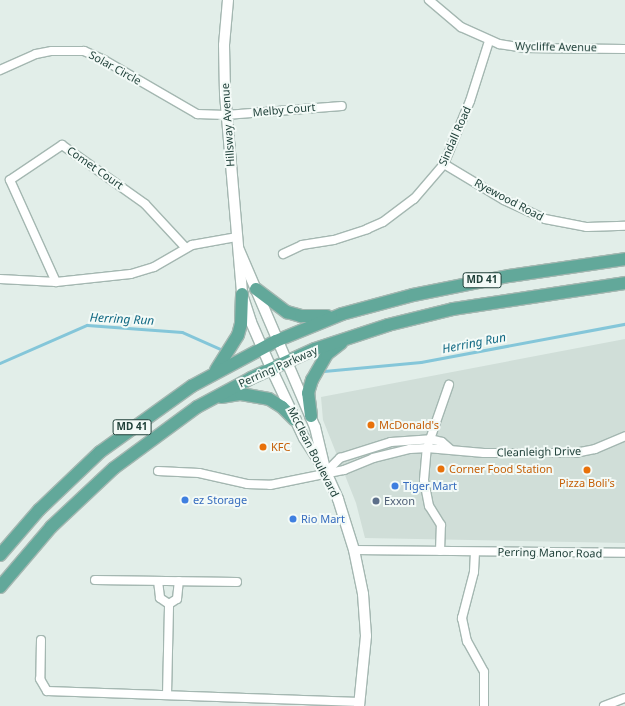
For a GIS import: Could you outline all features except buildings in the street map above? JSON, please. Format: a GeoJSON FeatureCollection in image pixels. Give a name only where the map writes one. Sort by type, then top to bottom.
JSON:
{"type":"FeatureCollection","features":[{"type":"Feature","properties":{"kind":"main road","name":"Perring Parkway"},"geometry":{"type":"LineString","coordinates":[[0,555],[20,531],[100,452],[168,402],[214,373],[276,341],[342,314],[451,286],[625,259]]}},
{"type":"Feature","properties":{"kind":"main road","name":"Perring Parkway"},"geometry":{"type":"LineString","coordinates":[[0,587],[51,527],[120,463],[150,439],[213,398],[285,361],[347,338],[453,309],[625,283]]}},
{"type":"Feature","properties":{"kind":"main road"},"geometry":{"type":"LineString","coordinates":[[256,289],[279,308],[301,316],[342,314]]}},
{"type":"Feature","properties":{"kind":"main road"},"geometry":{"type":"LineString","coordinates":[[214,373],[238,335],[241,324],[242,294]]}},
{"type":"Feature","properties":{"kind":"main road"},"geometry":{"type":"LineString","coordinates":[[310,416],[308,393],[317,368],[327,354],[347,338]]}},
{"type":"Feature","properties":{"kind":"main road"},"geometry":{"type":"LineString","coordinates":[[213,398],[255,396],[282,407],[295,420]]}},
{"type":"Feature","properties":{"kind":"street","name":"Hillsway Avenue"},"geometry":{"type":"LineString","coordinates":[[228,0],[224,52],[226,115],[242,294],[262,348]]}},
{"type":"Feature","properties":{"kind":"street","name":"Wycliffe Avenue"},"geometry":{"type":"LineString","coordinates":[[430,0],[451,20],[489,42],[524,48],[625,49]]}},
{"type":"Feature","properties":{"kind":"street","name":"Sindall Road"},"geometry":{"type":"LineString","coordinates":[[283,254],[302,245],[334,240],[383,222],[414,199],[444,164],[470,101],[489,42]]}},
{"type":"Feature","properties":{"kind":"street","name":"Solar Circle"},"geometry":{"type":"LineString","coordinates":[[0,70],[36,54],[52,51],[84,51],[104,60],[193,112],[226,115]]}},
{"type":"Feature","properties":{"kind":"street","name":"Melby Court"},"geometry":{"type":"LineString","coordinates":[[226,115],[342,106]]}},
{"type":"Feature","properties":{"kind":"street","name":"Comet Court"},"geometry":{"type":"LineString","coordinates":[[56,282],[10,180],[62,145],[145,204],[186,248]]}},
{"type":"Feature","properties":{"kind":"street","name":"Ryewood Road"},"geometry":{"type":"LineString","coordinates":[[444,164],[504,200],[540,218],[571,226],[605,228],[625,226]]}},
{"type":"Feature","properties":{"kind":"street"},"geometry":{"type":"LineString","coordinates":[[0,279],[56,282],[142,271],[186,248],[210,240],[237,237]]}},
{"type":"Feature","properties":{"kind":"street","name":"Hillsway Avenue"},"geometry":{"type":"LineString","coordinates":[[239,250],[276,341],[310,416],[326,472]]}},
{"type":"Feature","properties":{"kind":"street","name":"McClean Boulevard"},"geometry":{"type":"LineString","coordinates":[[41,640],[40,679],[47,692],[167,695],[359,704],[366,636],[363,594],[354,550],[342,510],[326,472],[313,455],[262,348]]}},
{"type":"Feature","properties":{"kind":"street"},"geometry":{"type":"LineString","coordinates":[[440,551],[441,525],[429,506],[425,493],[424,480],[427,448],[449,385]]}},
{"type":"Feature","properties":{"kind":"street","name":"Cleanleigh Drive"},"geometry":{"type":"LineString","coordinates":[[326,472],[344,470],[400,451],[427,448],[450,449],[478,453],[575,453],[595,449],[625,436]]}},
{"type":"Feature","properties":{"kind":"street","name":"Cleanleigh Drive"},"geometry":{"type":"LineString","coordinates":[[326,472],[340,458],[402,440],[430,439],[442,442],[450,449]]}},
{"type":"Feature","properties":{"kind":"street"},"geometry":{"type":"LineString","coordinates":[[158,471],[199,473],[247,484],[270,485],[299,481],[326,472]]}},
{"type":"Feature","properties":{"kind":"street","name":"Perring Manor Road"},"geometry":{"type":"LineString","coordinates":[[354,550],[625,553]]}},
{"type":"Feature","properties":{"kind":"street"},"geometry":{"type":"LineString","coordinates":[[475,552],[474,572],[462,618],[467,641],[484,672],[484,706]]}},
{"type":"Feature","properties":{"kind":"street"},"geometry":{"type":"LineString","coordinates":[[95,580],[237,582]]}},
{"type":"Feature","properties":{"kind":"street"},"geometry":{"type":"LineString","coordinates":[[158,581],[160,598],[169,604]]}},
{"type":"Feature","properties":{"kind":"street"},"geometry":{"type":"LineString","coordinates":[[169,604],[177,599],[179,581]]}},
{"type":"Feature","properties":{"kind":"street"},"geometry":{"type":"LineString","coordinates":[[167,695],[169,604]]}},
{"type":"Feature","properties":{"kind":"street"},"geometry":{"type":"LineString","coordinates":[[604,706],[625,698]]}},
{"type":"Feature","properties":{"kind":"shaded area"},"geometry":{"type":"Polygon","coordinates":[[[625,339],[625,543],[365,538],[356,503],[323,420],[321,397],[625,339]]]}},
{"type":"Feature","properties":{"kind":"waterway","name":"Herring Run"},"geometry":{"type":"LineString","coordinates":[[324,371],[421,362],[625,324]]}},
{"type":"Feature","properties":{"kind":"waterway","name":"Herring Run"},"geometry":{"type":"LineString","coordinates":[[0,363],[87,325],[182,332],[223,350]]}},
{"type":"Feature","properties":{"kind":"place","name":"McDonald's"},"geometry":{"type":"Point","coordinates":[371,425]}},
{"type":"Feature","properties":{"kind":"place","name":"KFC"},"geometry":{"type":"Point","coordinates":[263,447]}},
{"type":"Feature","properties":{"kind":"place","name":"Corner Food Station"},"geometry":{"type":"Point","coordinates":[441,469]}},
{"type":"Feature","properties":{"kind":"place","name":"Pizza Boli's"},"geometry":{"type":"Point","coordinates":[587,470]}},
{"type":"Feature","properties":{"kind":"place","name":"Tiger Mart"},"geometry":{"type":"Point","coordinates":[395,486]}},
{"type":"Feature","properties":{"kind":"place","name":"ez Storage"},"geometry":{"type":"Point","coordinates":[185,500]}},
{"type":"Feature","properties":{"kind":"place","name":"Exxon"},"geometry":{"type":"Point","coordinates":[376,501]}},
{"type":"Feature","properties":{"kind":"place","name":"Rio Mart"},"geometry":{"type":"Point","coordinates":[293,519]}}]}
